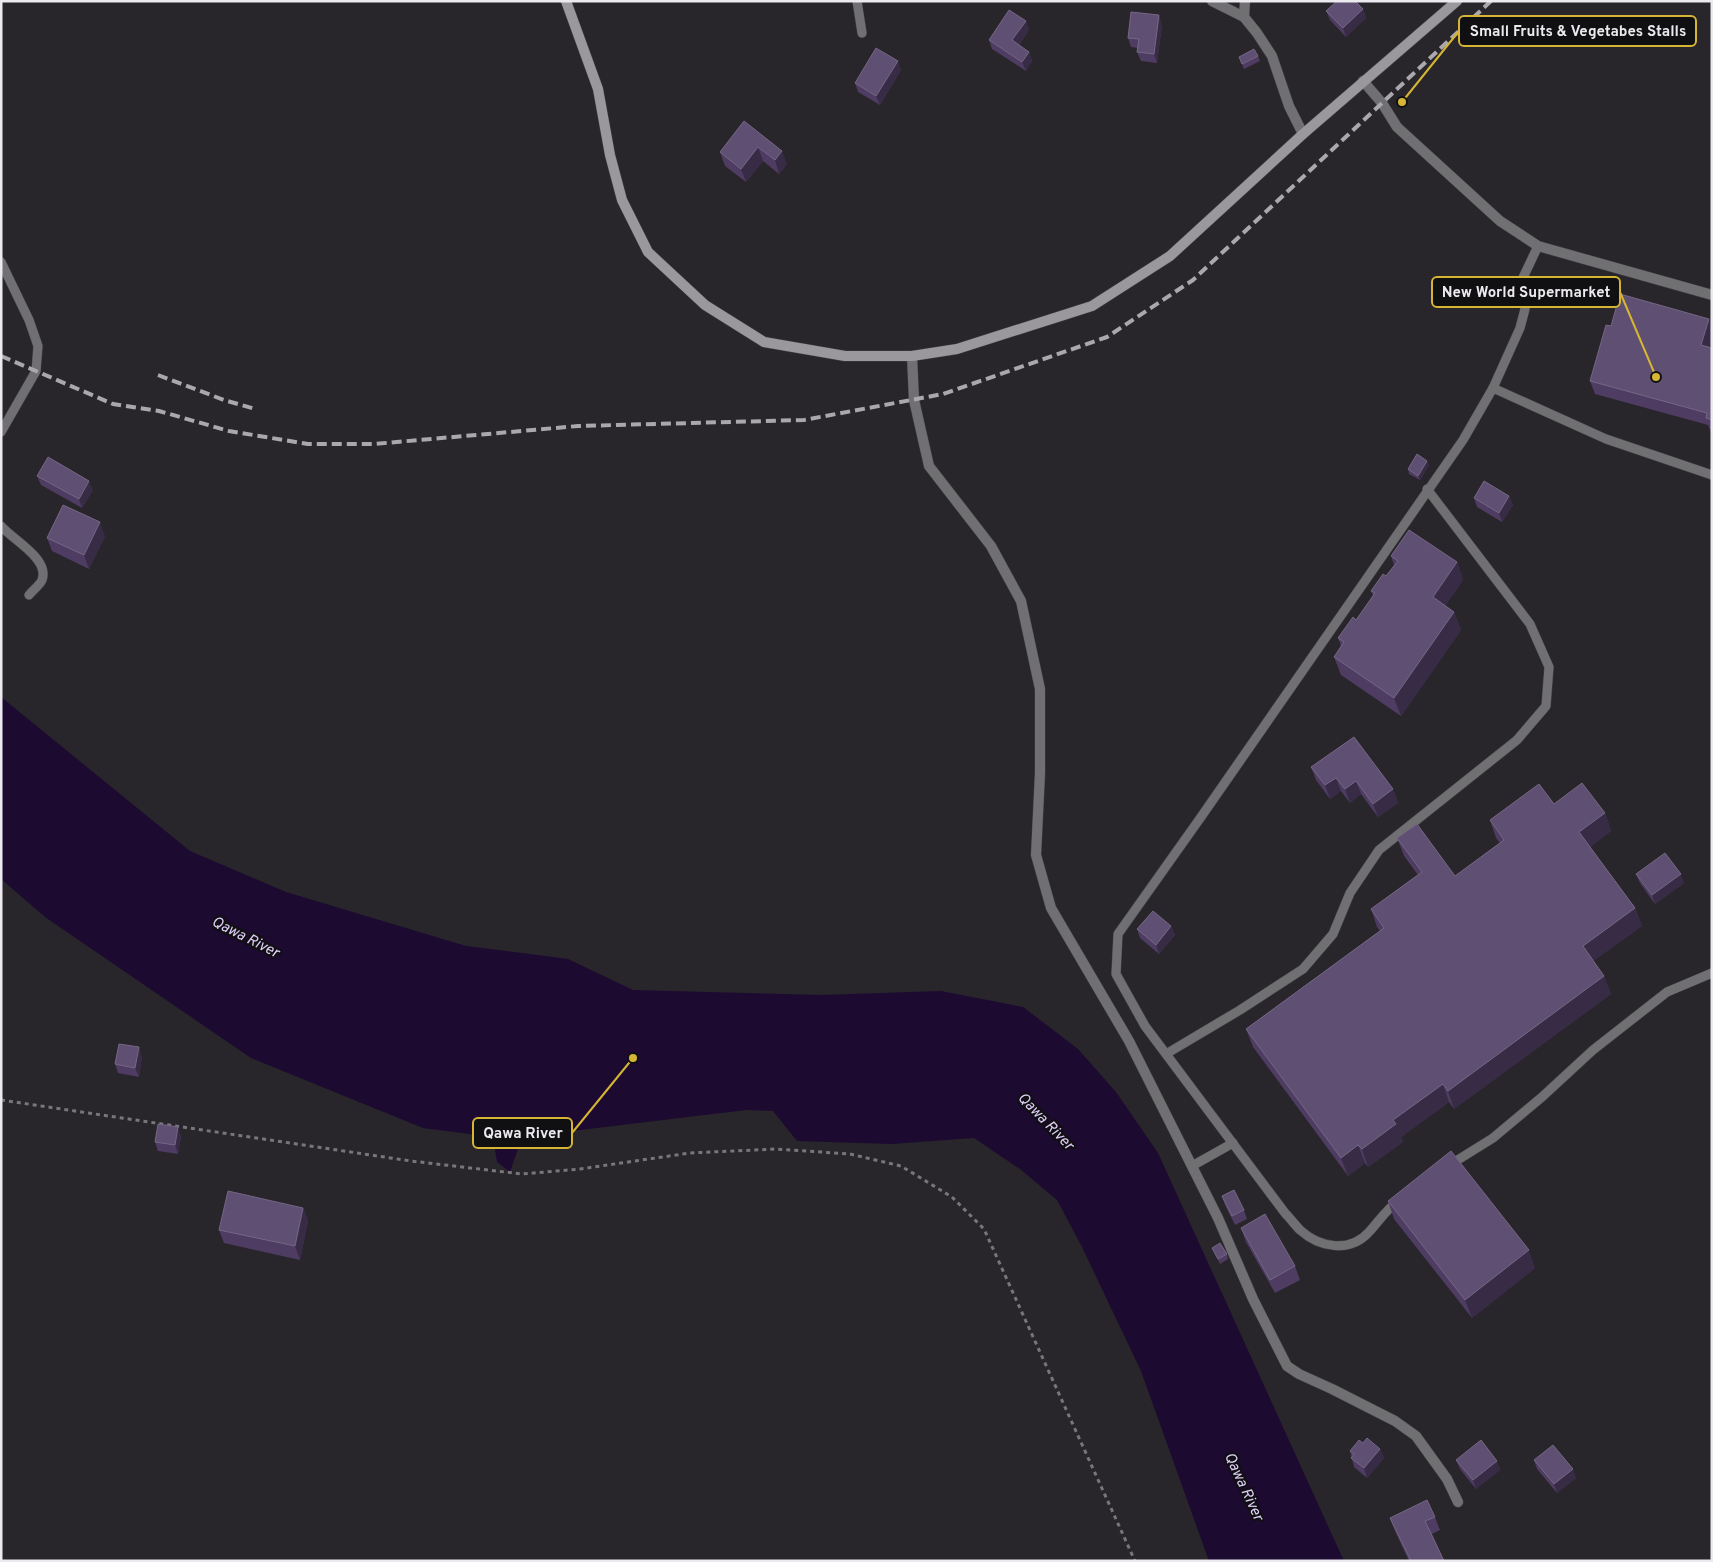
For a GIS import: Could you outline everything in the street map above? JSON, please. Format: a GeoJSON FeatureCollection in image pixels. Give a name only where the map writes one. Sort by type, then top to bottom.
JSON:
{"type":"FeatureCollection","features":[{"type":"Feature","properties":{"kind":"main road"},"geometry":{"type":"LineString","coordinates":[[566,1],[598,89],[610,155],[622,200],[648,252],[706,305],[764,342],[845,356],[912,356],[957,348],[1092,306],[1170,256],[1303,134],[1457,1]]}},
{"type":"Feature","properties":{"kind":"street"},"geometry":{"type":"LineString","coordinates":[[1212,1],[1244,17],[1257,33],[1272,56],[1289,106],[1303,134]]}},
{"type":"Feature","properties":{"kind":"street"},"geometry":{"type":"LineString","coordinates":[[1244,17],[1245,1]]}},
{"type":"Feature","properties":{"kind":"street"},"geometry":{"type":"LineString","coordinates":[[1363,81],[1382,103],[1397,127],[1500,221],[1538,246],[1712,295]]}},
{"type":"Feature","properties":{"kind":"street"},"geometry":{"type":"LineString","coordinates":[[912,356],[914,400],[929,466],[991,546],[1022,601],[1040,689],[1040,773],[1036,855],[1050,908],[1129,1041],[1218,1218],[1253,1300],[1287,1366],[1299,1374],[1395,1421],[1416,1436],[1447,1479],[1458,1502]]}},
{"type":"Feature","properties":{"kind":"lane"},"geometry":{"type":"LineString","coordinates":[[857,1],[862,33]]}},
{"type":"Feature","properties":{"kind":"lane"},"geometry":{"type":"LineString","coordinates":[[1406,1196],[1390,1207],[1368,1234],[1348,1246],[1332,1247],[1319,1242],[1301,1231],[1285,1213],[1146,1026],[1116,974],[1118,934],[1463,440],[1493,388],[1520,328],[1525,309],[1520,284],[1538,246]]}},
{"type":"Feature","properties":{"kind":"lane"},"geometry":{"type":"LineString","coordinates":[[1,262],[29,320],[38,346],[36,371],[1,432]]}},
{"type":"Feature","properties":{"kind":"lane"},"geometry":{"type":"LineString","coordinates":[[1493,388],[1606,439],[1712,475]]}},
{"type":"Feature","properties":{"kind":"lane"},"geometry":{"type":"LineString","coordinates":[[1166,1054],[1240,1010],[1303,969],[1332,934],[1350,893],[1379,850],[1517,740],[1546,706],[1549,667],[1530,624],[1427,489]]}},
{"type":"Feature","properties":{"kind":"lane"},"geometry":{"type":"LineString","coordinates":[[1,526],[38,559],[44,571],[42,581],[29,595]]}},
{"type":"Feature","properties":{"kind":"lane"},"geometry":{"type":"LineString","coordinates":[[1438,1172],[1493,1138],[1542,1097],[1593,1050],[1667,992],[1712,974]]}},
{"type":"Feature","properties":{"kind":"lane"},"geometry":{"type":"LineString","coordinates":[[1192,1166],[1233,1143]]}},
{"type":"Feature","properties":{"kind":"path"},"geometry":{"type":"LineString","coordinates":[[1,1100],[402,1159],[522,1174],[580,1169],[690,1153],[776,1149],[850,1154],[901,1166],[952,1197],[984,1229],[1135,1561]]}},
{"type":"Feature","properties":{"kind":"water"},"geometry":{"type":"Polygon","coordinates":[[[1,697],[190,851],[286,892],[466,946],[568,959],[633,990],[822,995],[941,991],[1023,1007],[1078,1049],[1116,1092],[1158,1153],[1344,1561],[1209,1561],[1141,1371],[1081,1245],[1057,1200],[1020,1169],[974,1138],[891,1144],[797,1141],[773,1111],[746,1110],[522,1137],[510,1172],[497,1162],[493,1137],[423,1128],[251,1058],[45,917],[1,879],[1,697]]]}},
{"type":"Feature","properties":{"kind":"building"},"geometry":{"type":"Polygon","coordinates":[[[1337,1],[1355,1],[1363,9],[1343,28],[1326,11],[1337,1]]]}},
{"type":"Feature","properties":{"kind":"building"},"geometry":{"type":"Polygon","coordinates":[[[1009,10],[1026,21],[1012,40],[1029,52],[1022,62],[989,40],[1009,10]]]}},
{"type":"Feature","properties":{"kind":"building"},"geometry":{"type":"Polygon","coordinates":[[[1131,12],[1159,15],[1154,54],[1137,52],[1139,39],[1128,38],[1131,12]]]}},
{"type":"Feature","properties":{"kind":"building"},"geometry":{"type":"Polygon","coordinates":[[[876,48],[898,61],[876,96],[855,83],[876,48]]]}},
{"type":"Feature","properties":{"kind":"building"},"geometry":{"type":"Polygon","coordinates":[[[1254,49],[1258,56],[1242,64],[1239,57],[1254,49]]]}},
{"type":"Feature","properties":{"kind":"building"},"geometry":{"type":"Polygon","coordinates":[[[744,121],[782,151],[775,160],[758,147],[741,169],[720,152],[744,121]]]}},
{"type":"Feature","properties":{"kind":"building"},"geometry":{"type":"Polygon","coordinates":[[[1620,294],[1709,319],[1701,345],[1712,348],[1712,420],[1706,418],[1707,413],[1590,381],[1606,325],[1611,326],[1620,294]]]}},
{"type":"Feature","properties":{"kind":"building"},"geometry":{"type":"Polygon","coordinates":[[[1417,454],[1427,461],[1418,476],[1408,469],[1417,454]]]}},
{"type":"Feature","properties":{"kind":"building"},"geometry":{"type":"Polygon","coordinates":[[[48,457],[89,481],[79,499],[37,476],[48,457]]]}},
{"type":"Feature","properties":{"kind":"building"},"geometry":{"type":"Polygon","coordinates":[[[1484,481],[1509,496],[1499,513],[1474,498],[1484,481]]]}},
{"type":"Feature","properties":{"kind":"building"},"geometry":{"type":"Polygon","coordinates":[[[63,505],[100,522],[84,555],[47,538],[63,505]]]}},
{"type":"Feature","properties":{"kind":"building"},"geometry":{"type":"Polygon","coordinates":[[[1409,530],[1457,562],[1433,597],[1454,612],[1394,698],[1334,657],[1344,642],[1338,638],[1353,617],[1356,620],[1375,593],[1371,591],[1383,574],[1386,576],[1398,561],[1391,556],[1409,530]]]}},
{"type":"Feature","properties":{"kind":"building"},"geometry":{"type":"Polygon","coordinates":[[[1354,737],[1393,789],[1373,804],[1356,781],[1345,789],[1336,778],[1325,785],[1311,767],[1354,737]]]}},
{"type":"Feature","properties":{"kind":"building"},"geometry":{"type":"Polygon","coordinates":[[[1582,783],[1605,813],[1579,832],[1635,908],[1583,946],[1604,976],[1448,1091],[1443,1084],[1393,1120],[1396,1124],[1362,1149],[1358,1145],[1341,1158],[1246,1029],[1384,928],[1371,909],[1422,872],[1397,838],[1417,824],[1455,876],[1504,840],[1490,820],[1539,784],[1554,804],[1582,783]]]}},
{"type":"Feature","properties":{"kind":"building"},"geometry":{"type":"Polygon","coordinates":[[[1665,853],[1681,874],[1652,895],[1636,874],[1665,853]]]}},
{"type":"Feature","properties":{"kind":"building"},"geometry":{"type":"Polygon","coordinates":[[[1153,911],[1171,926],[1156,945],[1137,929],[1153,911]]]}},
{"type":"Feature","properties":{"kind":"building"},"geometry":{"type":"Polygon","coordinates":[[[119,1044],[139,1047],[135,1068],[115,1064],[119,1044]]]}},
{"type":"Feature","properties":{"kind":"building"},"geometry":{"type":"Polygon","coordinates":[[[158,1124],[178,1127],[175,1145],[155,1142],[158,1124]]]}},
{"type":"Feature","properties":{"kind":"building"},"geometry":{"type":"Polygon","coordinates":[[[1451,1151],[1529,1250],[1465,1300],[1388,1201],[1451,1151]]]}},
{"type":"Feature","properties":{"kind":"building"},"geometry":{"type":"Polygon","coordinates":[[[1234,1190],[1244,1210],[1232,1216],[1222,1196],[1234,1190]]]}},
{"type":"Feature","properties":{"kind":"building"},"geometry":{"type":"Polygon","coordinates":[[[228,1191],[303,1208],[295,1246],[219,1230],[228,1191]]]}},
{"type":"Feature","properties":{"kind":"building"},"geometry":{"type":"Polygon","coordinates":[[[1265,1214],[1295,1266],[1270,1280],[1241,1228],[1265,1214]]]}},
{"type":"Feature","properties":{"kind":"building"},"geometry":{"type":"Polygon","coordinates":[[[1220,1243],[1227,1254],[1218,1259],[1212,1248],[1220,1243]]]}},
{"type":"Feature","properties":{"kind":"building"},"geometry":{"type":"Polygon","coordinates":[[[1367,1438],[1380,1449],[1364,1468],[1351,1458],[1354,1454],[1350,1451],[1359,1440],[1363,1443],[1367,1438]]]}},
{"type":"Feature","properties":{"kind":"building"},"geometry":{"type":"Polygon","coordinates":[[[1481,1440],[1497,1461],[1473,1480],[1456,1460],[1481,1440]]]}},
{"type":"Feature","properties":{"kind":"building"},"geometry":{"type":"Polygon","coordinates":[[[1553,1445],[1573,1469],[1554,1484],[1534,1460],[1553,1445]]]}},
{"type":"Feature","properties":{"kind":"building"},"geometry":{"type":"Polygon","coordinates":[[[1427,1500],[1435,1517],[1425,1521],[1444,1561],[1411,1561],[1390,1518],[1427,1500]]]}},
{"type":"Feature","properties":{"kind":"railway"},"geometry":{"type":"LineString","coordinates":[[1,356],[113,404],[159,411],[229,431],[308,444],[374,444],[578,426],[804,420],[943,394],[1107,337],[1193,280],[1491,1]]}},
{"type":"Feature","properties":{"kind":"railway"},"geometry":{"type":"LineString","coordinates":[[158,375],[224,400],[255,409]]}},
{"type":"Feature","properties":{"kind":"place","name":"Small Fruits & Vegetabes Stalls"},"geometry":{"type":"Point","coordinates":[1402,102]}},
{"type":"Feature","properties":{"kind":"place","name":"New World Supermarket"},"geometry":{"type":"Point","coordinates":[1656,377]}},
{"type":"Feature","properties":{"kind":"place","name":"Qawa River"},"geometry":{"type":"Point","coordinates":[633,1058]}}]}
